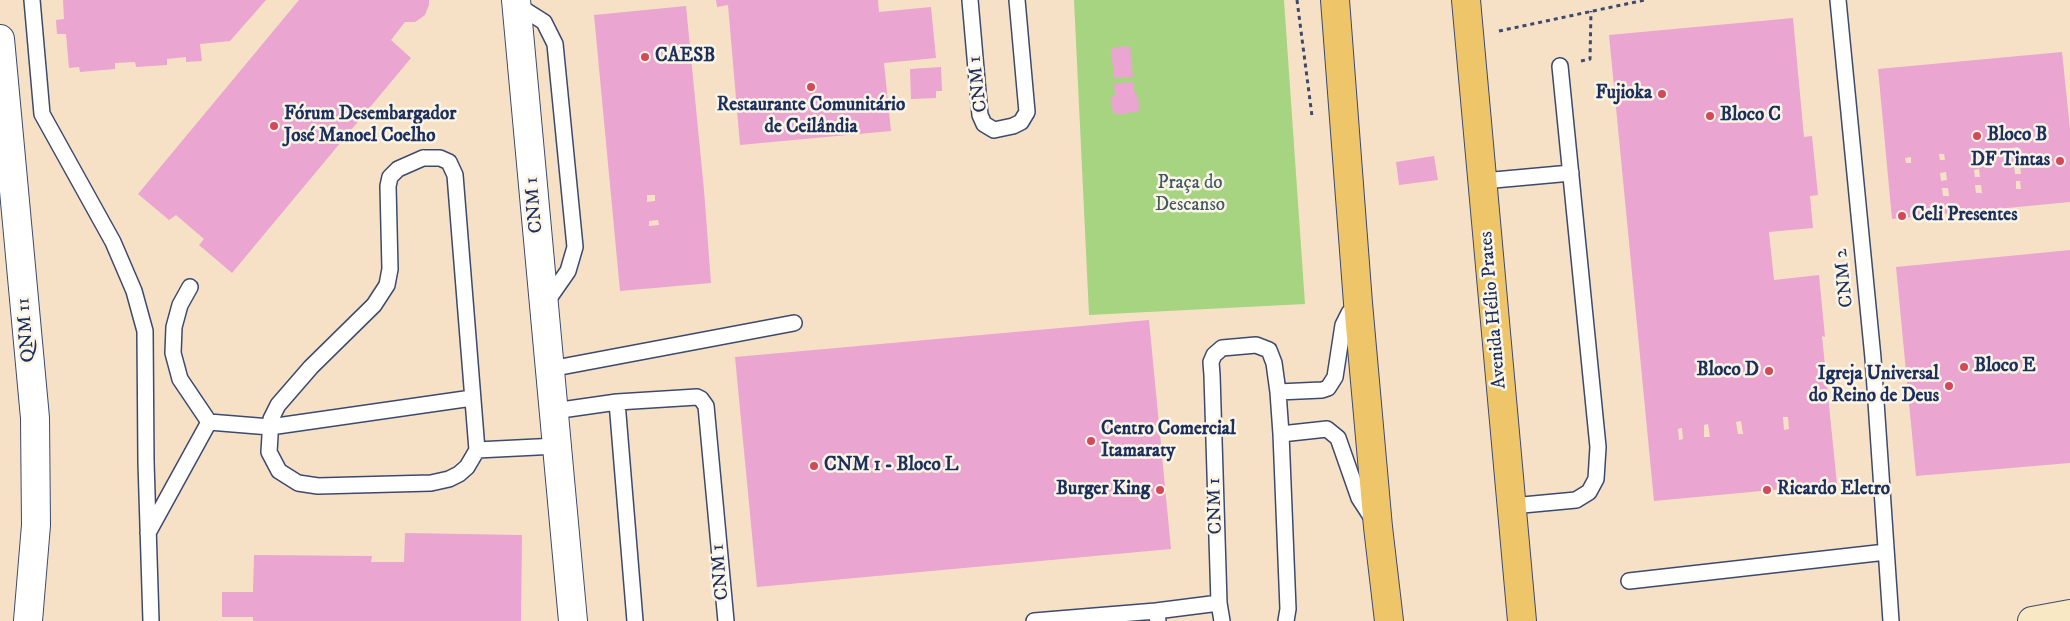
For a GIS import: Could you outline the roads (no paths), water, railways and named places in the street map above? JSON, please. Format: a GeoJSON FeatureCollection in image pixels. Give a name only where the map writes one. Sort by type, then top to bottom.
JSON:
{"type":"FeatureCollection","features":[{"type":"Feature","properties":{"kind":"main road"},"geometry":{"type":"LineString","coordinates":[[1335,0],[1358,303],[1378,528],[1389,621]]}},
{"type":"Feature","properties":{"kind":"main road","name":"Avenida Hélio Prates"},"geometry":{"type":"LineString","coordinates":[[1466,0],[1522,621]]}},
{"type":"Feature","properties":{"kind":"main road"},"geometry":{"type":"LineString","coordinates":[[2032,621],[2070,614]]}},
{"type":"Feature","properties":{"kind":"street","name":"CNM 1"},"geometry":{"type":"LineString","coordinates":[[516,2],[573,621]]}},
{"type":"Feature","properties":{"kind":"street","name":"QNM 11"},"geometry":{"type":"LineString","coordinates":[[0,39],[36,418],[36,525],[28,621]]}},
{"type":"Feature","properties":{"kind":"lane"},"geometry":{"type":"LineString","coordinates":[[32,0],[42,114],[113,242],[134,291],[145,331],[146,462],[151,621]]}},
{"type":"Feature","properties":{"kind":"lane","name":"CNM 1"},"geometry":{"type":"LineString","coordinates":[[970,0],[980,115],[984,124],[994,130],[1014,126],[1021,122],[1027,112],[1017,0]]}},
{"type":"Feature","properties":{"kind":"lane","name":"CNM 2"},"geometry":{"type":"LineString","coordinates":[[1838,0],[1873,358],[1891,621]]}},
{"type":"Feature","properties":{"kind":"lane"},"geometry":{"type":"LineString","coordinates":[[516,2],[544,22],[555,44],[575,247],[568,271],[545,304]]}},
{"type":"Feature","properties":{"kind":"lane"},"geometry":{"type":"LineString","coordinates":[[1512,506],[1576,500],[1589,492],[1596,479],[1598,447],[1560,66]]}},
{"type":"Feature","properties":{"kind":"lane"},"geometry":{"type":"LineString","coordinates":[[423,158],[440,158],[449,162],[455,175],[472,398],[477,450],[467,467],[449,479],[432,483],[318,486],[298,484],[279,471],[269,452],[271,419],[278,404],[311,367],[374,305],[387,284],[390,270],[388,186],[390,177],[398,168],[423,158]]}},
{"type":"Feature","properties":{"kind":"lane"},"geometry":{"type":"LineString","coordinates":[[1483,181],[1571,173]]}},
{"type":"Feature","properties":{"kind":"lane"},"geometry":{"type":"LineString","coordinates":[[190,287],[180,305],[174,327],[173,353],[180,378],[209,422]]}},
{"type":"Feature","properties":{"kind":"lane"},"geometry":{"type":"LineString","coordinates":[[1286,621],[1288,609],[1278,392],[1322,390],[1328,388],[1335,377],[1343,325],[1349,313],[1358,303]]}},
{"type":"Feature","properties":{"kind":"lane"},"geometry":{"type":"LineString","coordinates":[[550,369],[794,323]]}},
{"type":"Feature","properties":{"kind":"lane","name":"CNM 1"},"geometry":{"type":"LineString","coordinates":[[1222,621],[1219,602],[1211,362],[1214,355],[1222,348],[1256,345],[1269,350],[1274,363],[1278,392]]}},
{"type":"Feature","properties":{"kind":"lane","name":"CNM 1"},"geometry":{"type":"LineString","coordinates":[[554,411],[617,402],[697,396],[701,399],[706,406],[726,621]]}},
{"type":"Feature","properties":{"kind":"lane"},"geometry":{"type":"LineString","coordinates":[[209,422],[270,428],[472,398]]}},
{"type":"Feature","properties":{"kind":"lane"},"geometry":{"type":"LineString","coordinates":[[617,402],[635,621]]}},
{"type":"Feature","properties":{"kind":"lane"},"geometry":{"type":"LineString","coordinates":[[148,534],[209,422]]}},
{"type":"Feature","properties":{"kind":"lane"},"geometry":{"type":"LineString","coordinates":[[1281,434],[1327,429],[1338,438],[1359,498],[1378,528]]}},
{"type":"Feature","properties":{"kind":"lane"},"geometry":{"type":"LineString","coordinates":[[477,450],[557,446]]}},
{"type":"Feature","properties":{"kind":"lane"},"geometry":{"type":"LineString","coordinates":[[1629,581],[1886,552]]}},
{"type":"Feature","properties":{"kind":"lane"},"geometry":{"type":"LineString","coordinates":[[1034,621],[1157,616],[1219,602]]}},
{"type":"Feature","properties":{"kind":"place","name":"CAESB"},"geometry":{"type":"Point","coordinates":[645,57]}},
{"type":"Feature","properties":{"kind":"place","name":"Restaurante Comunitário de Ceilândia"},"geometry":{"type":"Point","coordinates":[811,87]}},
{"type":"Feature","properties":{"kind":"place","name":"Fujioka"},"geometry":{"type":"Point","coordinates":[1662,94]}},
{"type":"Feature","properties":{"kind":"place","name":"Bloco C"},"geometry":{"type":"Point","coordinates":[1710,116]}},
{"type":"Feature","properties":{"kind":"place","name":"Fórum Desembargador José Manoel Coelho"},"geometry":{"type":"Point","coordinates":[274,126]}},
{"type":"Feature","properties":{"kind":"place","name":"Bloco B"},"geometry":{"type":"Point","coordinates":[1977,136]}},
{"type":"Feature","properties":{"kind":"place","name":"DF Tintas"},"geometry":{"type":"Point","coordinates":[2060,161]}},
{"type":"Feature","properties":{"kind":"place","name":"Celi Presentes"},"geometry":{"type":"Point","coordinates":[1902,216]}},
{"type":"Feature","properties":{"kind":"place","name":"Bloco E"},"geometry":{"type":"Point","coordinates":[1964,367]}},
{"type":"Feature","properties":{"kind":"place","name":"Bloco D"},"geometry":{"type":"Point","coordinates":[1769,371]}},
{"type":"Feature","properties":{"kind":"place","name":"Igreja Universal do Reino de Deus"},"geometry":{"type":"Point","coordinates":[1949,386]}},
{"type":"Feature","properties":{"kind":"place","name":"Centro Comercial Itamaraty"},"geometry":{"type":"Point","coordinates":[1091,441]}},
{"type":"Feature","properties":{"kind":"place","name":"CNM 1 - Bloco L"},"geometry":{"type":"Point","coordinates":[814,466]}},
{"type":"Feature","properties":{"kind":"place","name":"Burger King"},"geometry":{"type":"Point","coordinates":[1160,490]}},
{"type":"Feature","properties":{"kind":"place","name":"Ricardo Eletro"},"geometry":{"type":"Point","coordinates":[1767,490]}},
{"type":"Feature","properties":{"kind":"park label","name":"Praça do Descanso"},"geometry":{"type":"Point","coordinates":[1190,195]}}]}
